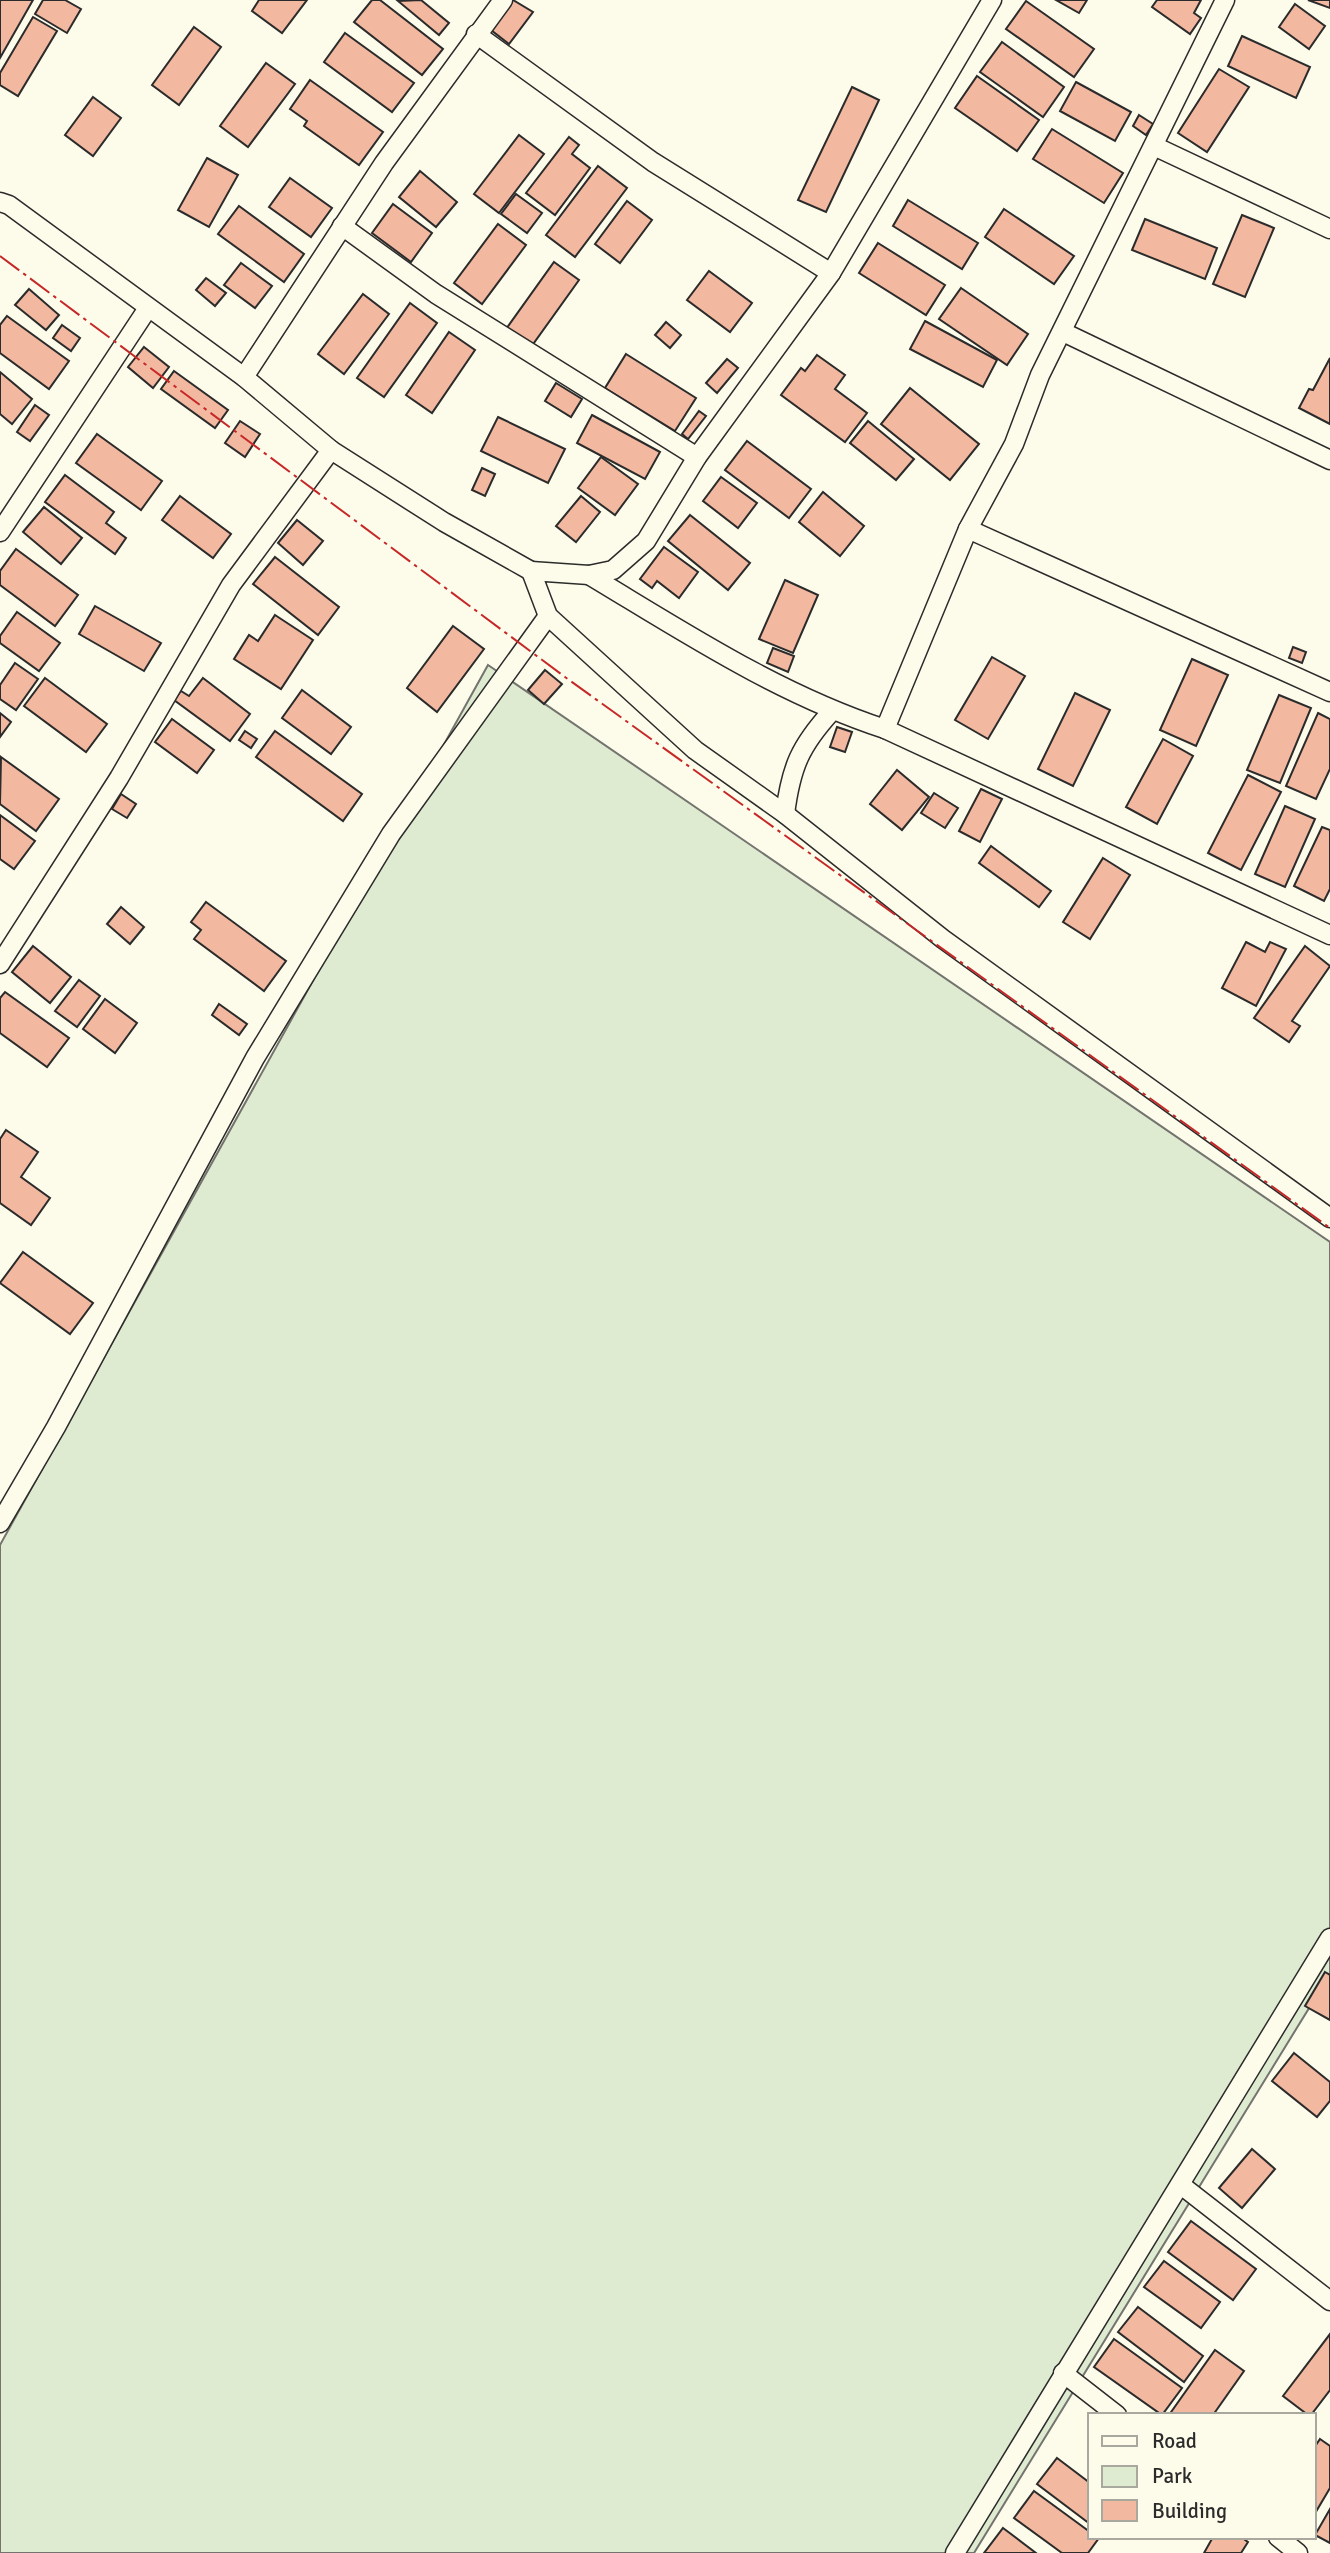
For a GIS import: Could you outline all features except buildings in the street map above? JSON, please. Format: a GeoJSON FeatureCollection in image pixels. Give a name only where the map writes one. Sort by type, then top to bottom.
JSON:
{"type":"FeatureCollection","features":[{"type":"Feature","properties":{"kind":"street"},"geometry":{"type":"LineString","coordinates":[[244,377],[342,226],[476,34],[503,0]]}},
{"type":"Feature","properties":{"kind":"street"},"geometry":{"type":"LineString","coordinates":[[0,202],[9,205],[244,377],[331,450],[444,522],[531,571],[589,575],[613,570],[646,541],[697,457],[831,273],[992,0]]}},
{"type":"Feature","properties":{"kind":"street"},"geometry":{"type":"LineString","coordinates":[[885,729],[968,529],[1014,444],[1040,375],[1225,0]]}},
{"type":"Feature","properties":{"kind":"street"},"geometry":{"type":"LineString","coordinates":[[476,34],[653,162],[831,273]]}},
{"type":"Feature","properties":{"kind":"street"},"geometry":{"type":"LineString","coordinates":[[1154,146],[1330,229]]}},
{"type":"Feature","properties":{"kind":"street"},"geometry":{"type":"LineString","coordinates":[[342,226],[436,294],[697,457]]}},
{"type":"Feature","properties":{"kind":"street"},"geometry":{"type":"LineString","coordinates":[[0,532],[148,308]]}},
{"type":"Feature","properties":{"kind":"street"},"geometry":{"type":"LineString","coordinates":[[1063,332],[1330,460]]}},
{"type":"Feature","properties":{"kind":"street"},"geometry":{"type":"LineString","coordinates":[[0,964],[119,778],[231,585],[331,450]]}},
{"type":"Feature","properties":{"kind":"street"},"geometry":{"type":"LineString","coordinates":[[968,529],[1330,692]]}},
{"type":"Feature","properties":{"kind":"street"},"geometry":{"type":"LineString","coordinates":[[531,571],[548,616],[695,750],[785,814],[943,939],[1330,1218]]}},
{"type":"Feature","properties":{"kind":"street"},"geometry":{"type":"LineString","coordinates":[[589,575],[722,655],[832,711],[885,729],[1330,935]]}},
{"type":"Feature","properties":{"kind":"street"},"geometry":{"type":"LineString","coordinates":[[0,1523],[56,1427],[255,1058],[391,834],[548,616]]}},
{"type":"Feature","properties":{"kind":"street"},"geometry":{"type":"LineString","coordinates":[[785,814],[790,775],[811,734],[832,711]]}},
{"type":"Feature","properties":{"kind":"street"},"geometry":{"type":"LineString","coordinates":[[957,2552],[1063,2374],[1328,1948]]}},
{"type":"Feature","properties":{"kind":"street"},"geometry":{"type":"LineString","coordinates":[[1181,2185],[1330,2301]]}},
{"type":"Feature","properties":{"kind":"street"},"geometry":{"type":"LineString","coordinates":[[1063,2374],[1114,2413]]}},
{"type":"Feature","properties":{"kind":"street"},"geometry":{"type":"LineString","coordinates":[[1280,2539],[1298,2553]]}},
{"type":"Feature","properties":{"kind":"green space"},"geometry":{"type":"Polygon","coordinates":[[[488,665],[1330,1242],[1330,1974],[974,2553],[0,2553],[0,1545],[488,665]]]}},
{"type":"Feature","properties":{"kind":"power"},"geometry":{"type":"LineString","coordinates":[[0,256],[565,677],[1330,1228]]}}]}
